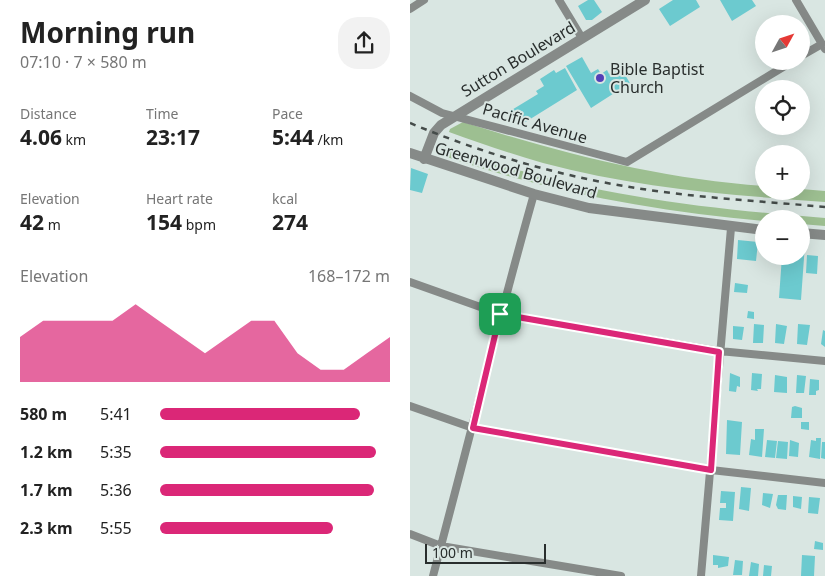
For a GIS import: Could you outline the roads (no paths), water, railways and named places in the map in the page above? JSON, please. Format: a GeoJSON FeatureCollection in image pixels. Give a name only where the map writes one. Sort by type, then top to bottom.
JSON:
{"type":"FeatureCollection","features":[{"type":"Feature","properties":{"kind":"street"},"geometry":{"type":"LineString","coordinates":[[410,9],[424,0]]}},
{"type":"Feature","properties":{"kind":"street"},"geometry":{"type":"LineString","coordinates":[[559,0],[582,38]]}},
{"type":"Feature","properties":{"kind":"street","name":"Sutton Boulevard"},"geometry":{"type":"LineString","coordinates":[[424,159],[434,133],[454,116],[645,0]]}},
{"type":"Feature","properties":{"kind":"street"},"geometry":{"type":"LineString","coordinates":[[796,0],[823,47],[810,52]]}},
{"type":"Feature","properties":{"kind":"street","name":"Pacific Avenue"},"geometry":{"type":"LineString","coordinates":[[410,96],[442,113],[627,162],[778,70]]}},
{"type":"Feature","properties":{"kind":"street","name":"Greenwood Boulevard"},"geometry":{"type":"LineString","coordinates":[[410,153],[534,194],[589,208],[731,228],[755,229]]}},
{"type":"Feature","properties":{"kind":"street"},"geometry":{"type":"LineString","coordinates":[[432,576],[473,428],[500,314],[534,194]]}},
{"type":"Feature","properties":{"kind":"street"},"geometry":{"type":"LineString","coordinates":[[701,576],[731,228]]}},
{"type":"Feature","properties":{"kind":"street"},"geometry":{"type":"LineString","coordinates":[[810,234],[825,235]]}},
{"type":"Feature","properties":{"kind":"street"},"geometry":{"type":"LineString","coordinates":[[410,282],[500,314],[719,352],[825,361]]}},
{"type":"Feature","properties":{"kind":"street"},"geometry":{"type":"LineString","coordinates":[[410,406],[473,428],[711,470],[825,483]]}},
{"type":"Feature","properties":{"kind":"street"},"geometry":{"type":"LineString","coordinates":[[410,534],[441,546],[621,576]]}},
{"type":"Feature","properties":{"kind":"railway"},"geometry":{"type":"LineString","coordinates":[[410,123],[493,154],[549,170],[607,183],[683,194],[825,207]]}},
{"type":"Feature","properties":{"kind":"place","name":"Bible Baptist Church"},"geometry":{"type":"Point","coordinates":[600,78]}}]}
